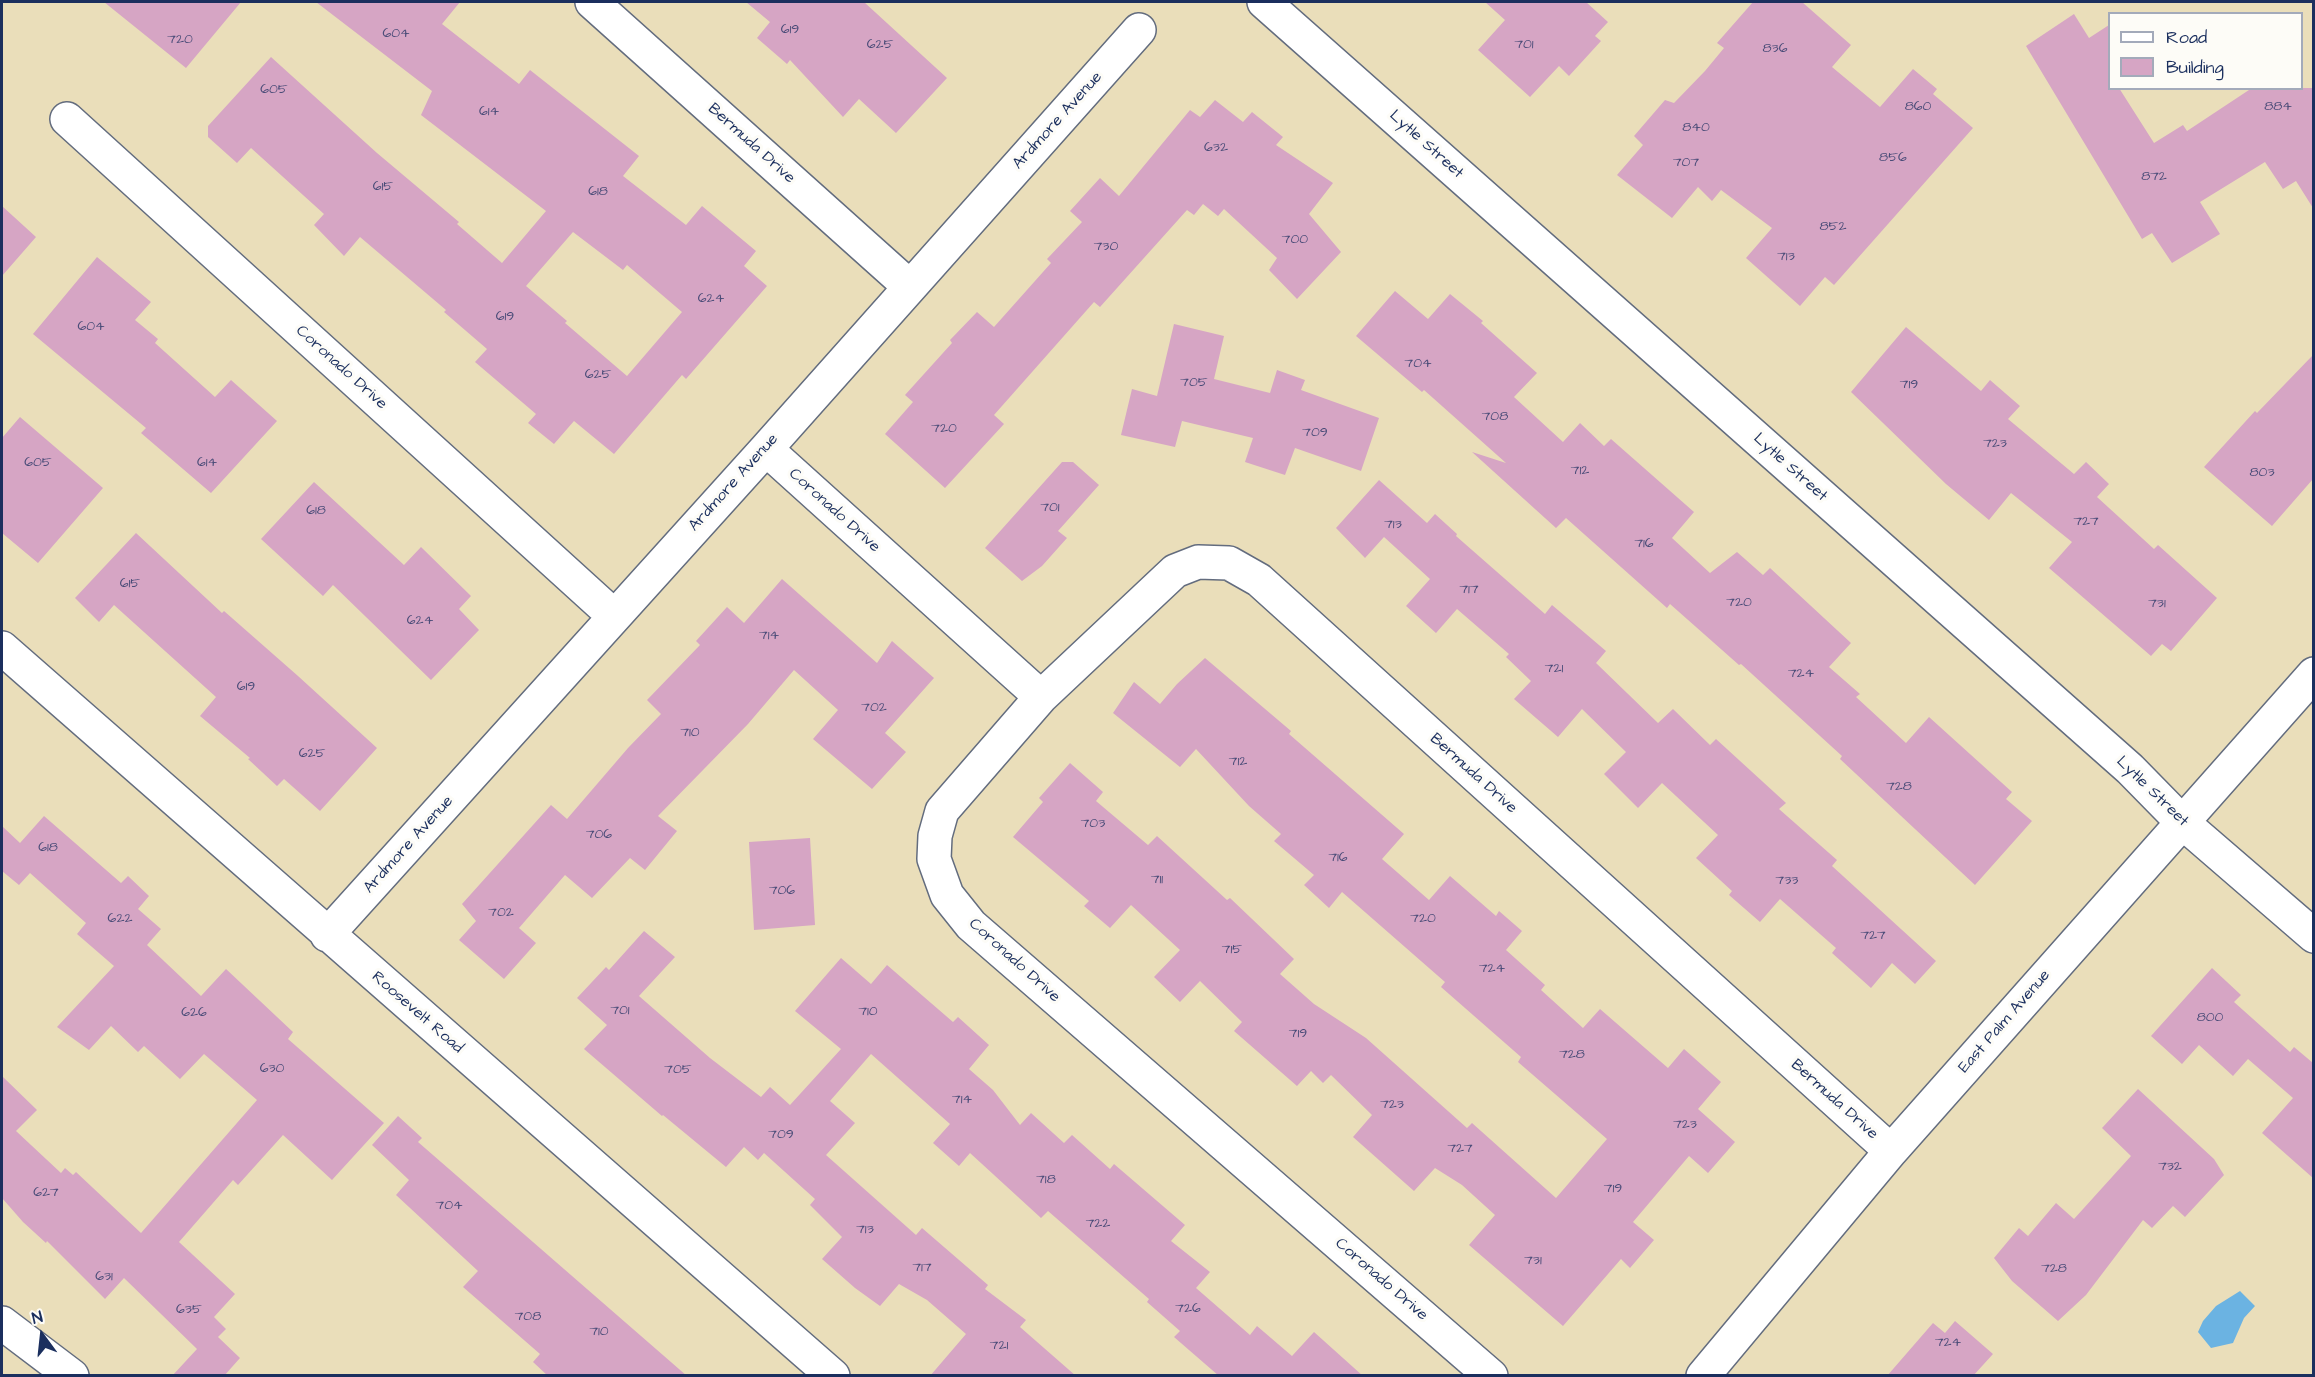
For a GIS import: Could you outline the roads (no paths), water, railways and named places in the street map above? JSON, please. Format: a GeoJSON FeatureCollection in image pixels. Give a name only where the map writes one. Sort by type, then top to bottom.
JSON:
{"type":"FeatureCollection","features":[{"type":"Feature","properties":{"kind":"street","name":"Bermuda Drive"},"geometry":{"type":"LineString","coordinates":[[592,2],[910,287]]}},
{"type":"Feature","properties":{"kind":"street","name":"Lytle Street"},"geometry":{"type":"LineString","coordinates":[[1264,2],[2130,769],[2181,822],[2313,936]]}},
{"type":"Feature","properties":{"kind":"street","name":"Ardmore Avenue"},"geometry":{"type":"LineString","coordinates":[[327,935],[766,449],[1139,30]]}},
{"type":"Feature","properties":{"kind":"street","name":"Coronado Drive"},"geometry":{"type":"LineString","coordinates":[[68,119],[614,616]]}},
{"type":"Feature","properties":{"kind":"street","name":"Coronado Drive"},"geometry":{"type":"LineString","coordinates":[[766,449],[1041,697],[942,811],[935,837],[934,859],[947,895],[971,925],[1491,1376]]}},
{"type":"Feature","properties":{"kind":"street","name":"Bermuda Drive"},"geometry":{"type":"LineString","coordinates":[[1041,697],[1175,570],[1198,562],[1230,563],[1259,580],[1892,1151]]}},
{"type":"Feature","properties":{"kind":"street","name":"Roosevelt Road"},"geometry":{"type":"LineString","coordinates":[[2,648],[833,1376]]}},
{"type":"Feature","properties":{"kind":"street","name":"East Palm Avenue"},"geometry":{"type":"LineString","coordinates":[[1703,1376],[1892,1151],[2313,674]]}},
{"type":"Feature","properties":{"kind":"street"},"geometry":{"type":"LineString","coordinates":[[3,1326],[72,1376]]}},
{"type":"Feature","properties":{"kind":"water"},"geometry":{"type":"Polygon","coordinates":[[[2240,1291],[2255,1306],[2244,1318],[2233,1343],[2211,1348],[2198,1332],[2203,1321],[2216,1306],[2240,1291]]]}}]}
